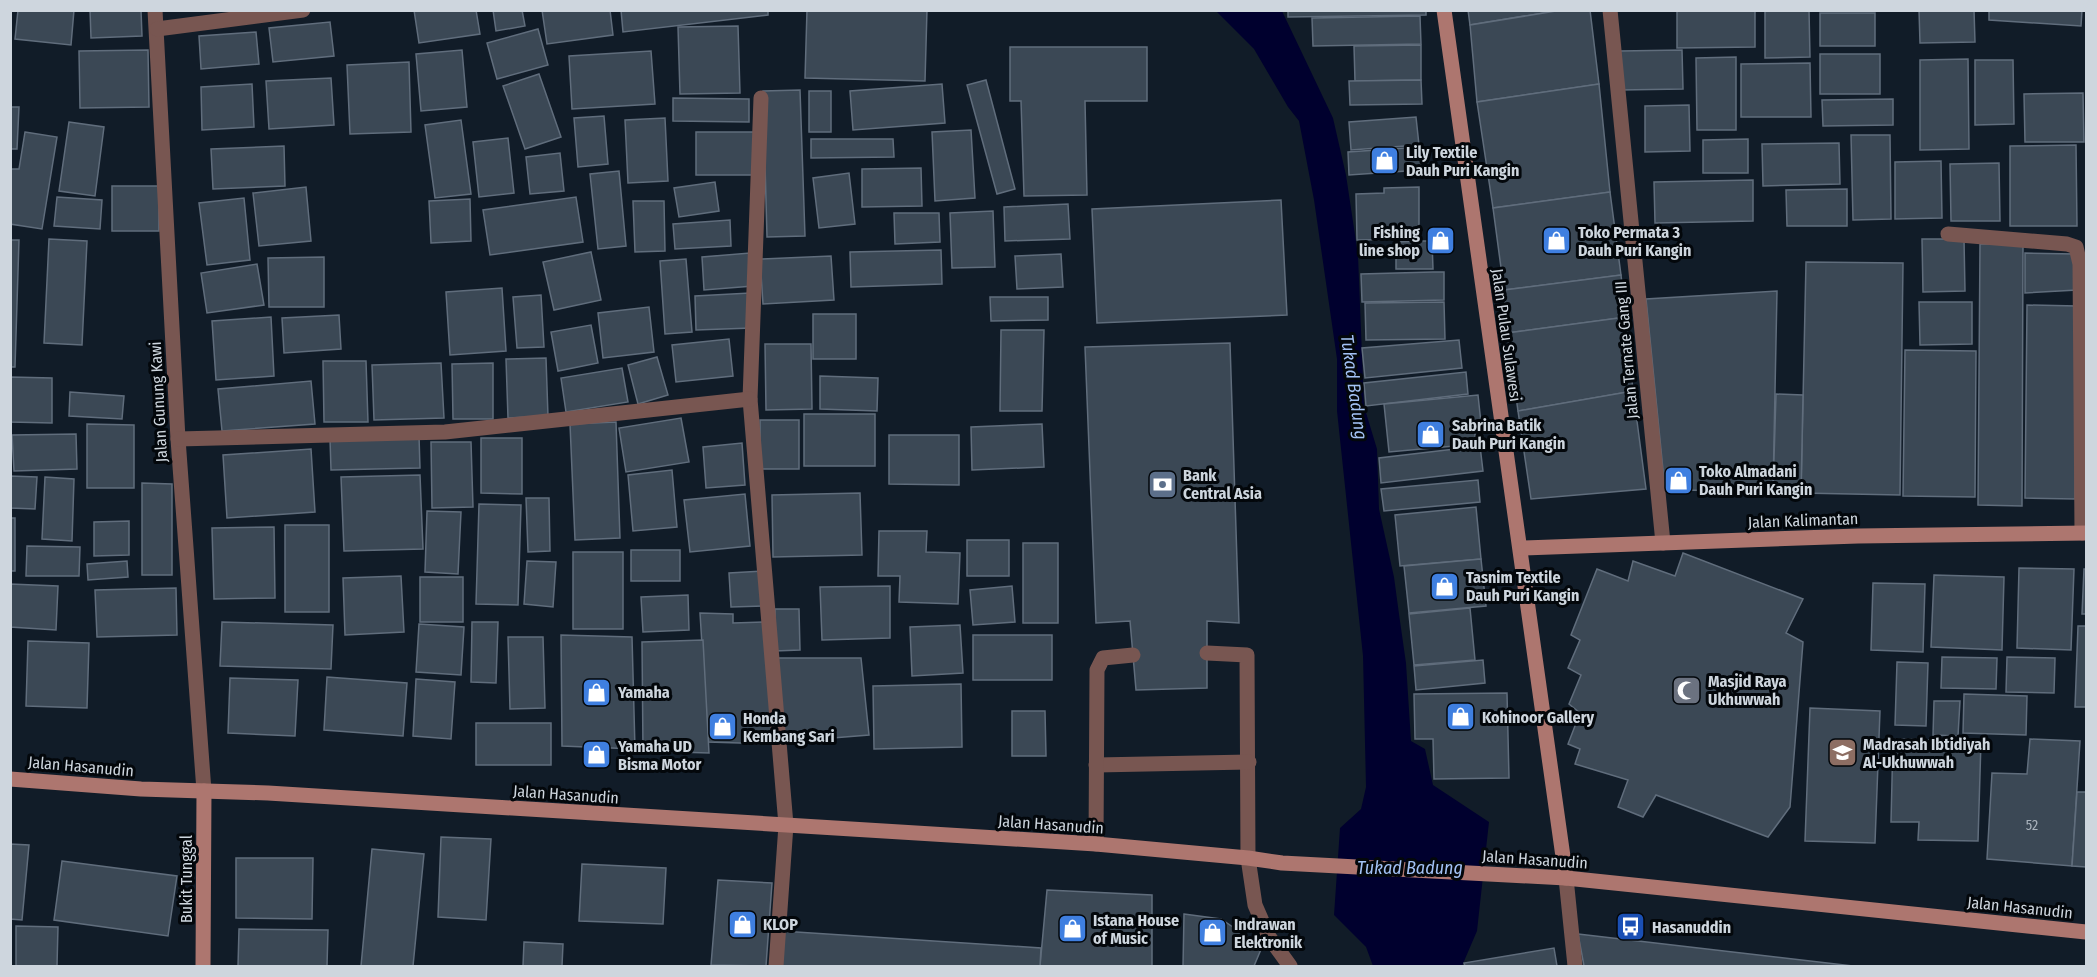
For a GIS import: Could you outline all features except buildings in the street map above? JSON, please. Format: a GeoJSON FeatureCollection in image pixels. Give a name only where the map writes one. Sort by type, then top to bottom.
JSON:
{"type":"FeatureCollection","features":[{"type":"Feature","properties":{"kind":"main road","name":"Jalan Pulau Sulawesi"},"geometry":{"type":"LineString","coordinates":[[1444,10],[1566,878]]}},
{"type":"Feature","properties":{"kind":"main road","name":"Jalan Kalimantan"},"geometry":{"type":"LineString","coordinates":[[1521,548],[1858,536],[2084,533]]}},
{"type":"Feature","properties":{"kind":"main road","name":"Jalan Hasanudin"},"geometry":{"type":"LineString","coordinates":[[10,779],[141,789],[268,793],[1096,844],[1282,863],[1566,878],[2086,932]]}},
{"type":"Feature","properties":{"kind":"main road","name":"Bukit Tunggal"},"geometry":{"type":"LineString","coordinates":[[203,966],[204,791]]}},
{"type":"Feature","properties":{"kind":"street","name":"Jalan Gunung Kawi"},"geometry":{"type":"LineString","coordinates":[[155,10],[178,440],[204,791]]}},
{"type":"Feature","properties":{"kind":"street"},"geometry":{"type":"LineString","coordinates":[[157,29],[303,10]]}},
{"type":"Feature","properties":{"kind":"street","name":"Jalan Ternate Gang III"},"geometry":{"type":"LineString","coordinates":[[1610,10],[1663,543]]}},
{"type":"Feature","properties":{"kind":"street"},"geometry":{"type":"LineString","coordinates":[[761,98],[750,399],[786,825],[776,966]]}},
{"type":"Feature","properties":{"kind":"street"},"geometry":{"type":"LineString","coordinates":[[1948,234],[2067,244],[2076,247],[2080,264],[2084,533]]}},
{"type":"Feature","properties":{"kind":"street"},"geometry":{"type":"LineString","coordinates":[[178,440],[445,432],[750,399]]}},
{"type":"Feature","properties":{"kind":"street"},"geometry":{"type":"LineString","coordinates":[[1207,653],[1247,655],[1248,858],[1255,905],[1269,937],[1290,966]]}},
{"type":"Feature","properties":{"kind":"street"},"geometry":{"type":"LineString","coordinates":[[1096,844],[1097,670],[1103,658],[1133,655]]}},
{"type":"Feature","properties":{"kind":"street"},"geometry":{"type":"LineString","coordinates":[[1096,765],[1249,762]]}},
{"type":"Feature","properties":{"kind":"street"},"geometry":{"type":"LineString","coordinates":[[1566,878],[1575,966]]}},
{"type":"Feature","properties":{"kind":"water","name":"Tukad Badung"},"geometry":{"type":"Polygon","coordinates":[[[1216,11],[1282,11],[1333,118],[1346,175],[1358,255],[1364,406],[1377,449],[1379,509],[1394,577],[1406,663],[1411,741],[1425,749],[1433,785],[1489,822],[1477,931],[1462,966],[1373,966],[1366,947],[1334,915],[1340,828],[1361,809],[1366,787],[1363,656],[1337,411],[1337,359],[1314,200],[1299,121],[1288,107],[1254,49],[1216,11]]]}},
{"type":"Feature","properties":{"kind":"place","name":"Lily Textile Dauh Puri Kangin"},"geometry":{"type":"Point","coordinates":[1385,161]}},
{"type":"Feature","properties":{"kind":"place","name":"Fishing line shop"},"geometry":{"type":"Point","coordinates":[1441,241]}},
{"type":"Feature","properties":{"kind":"place","name":"Toko Permata 3 Dauh Puri Kangin"},"geometry":{"type":"Point","coordinates":[1557,241]}},
{"type":"Feature","properties":{"kind":"place","name":"Sabrina Batik Dauh Puri Kangin"},"geometry":{"type":"Point","coordinates":[1431,434]}},
{"type":"Feature","properties":{"kind":"place","name":"Toko Almadani Dauh Puri Kangin"},"geometry":{"type":"Point","coordinates":[1678,480]}},
{"type":"Feature","properties":{"kind":"place","name":"Bank Central Asia"},"geometry":{"type":"Point","coordinates":[1162,484]}},
{"type":"Feature","properties":{"kind":"place","name":"Tasnim Textile Dauh Puri Kangin"},"geometry":{"type":"Point","coordinates":[1445,586]}},
{"type":"Feature","properties":{"kind":"place","name":"Masjid Raya Ukhuwwah"},"geometry":{"type":"Point","coordinates":[1687,690]}},
{"type":"Feature","properties":{"kind":"place","name":"Yamaha"},"geometry":{"type":"Point","coordinates":[597,692]}},
{"type":"Feature","properties":{"kind":"place","name":"Kohinoor Gallery"},"geometry":{"type":"Point","coordinates":[1461,717]}},
{"type":"Feature","properties":{"kind":"place","name":"Honda Kembang Sari"},"geometry":{"type":"Point","coordinates":[722,727]}},
{"type":"Feature","properties":{"kind":"place","name":"Madrasah Ibtidiyah Al-Ukhuwwah"},"geometry":{"type":"Point","coordinates":[1842,753]}},
{"type":"Feature","properties":{"kind":"place","name":"Yamaha UD Bisma Motor"},"geometry":{"type":"Point","coordinates":[597,755]}},
{"type":"Feature","properties":{"kind":"place","name":"KLOP"},"geometry":{"type":"Point","coordinates":[742,924]}},
{"type":"Feature","properties":{"kind":"place","name":"Hasanuddin"},"geometry":{"type":"Point","coordinates":[1631,927]}},
{"type":"Feature","properties":{"kind":"place","name":"Istana House of Music"},"geometry":{"type":"Point","coordinates":[1072,929]}},
{"type":"Feature","properties":{"kind":"place","name":"Indrawan Elektronik"},"geometry":{"type":"Point","coordinates":[1213,933]}}]}
